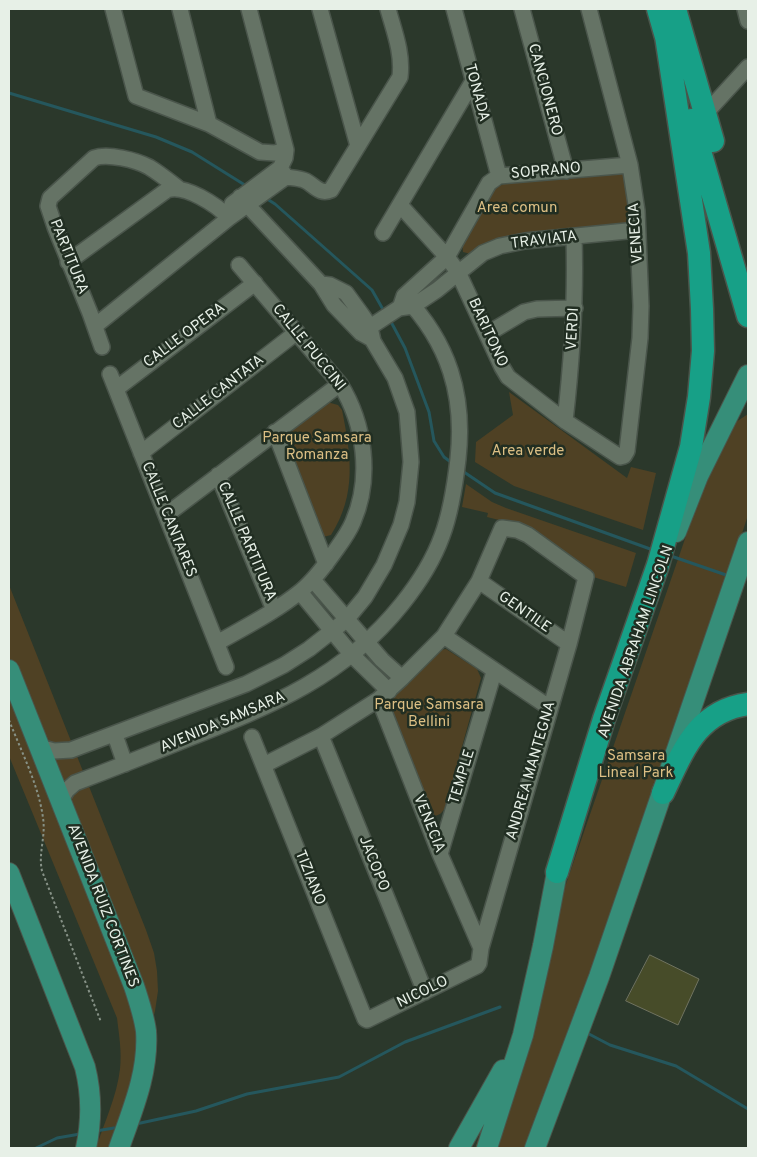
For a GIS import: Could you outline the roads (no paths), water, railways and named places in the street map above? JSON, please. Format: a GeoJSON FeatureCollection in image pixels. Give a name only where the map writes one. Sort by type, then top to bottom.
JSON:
{"type":"FeatureCollection","features":[{"type":"Feature","properties":{"kind":"highway"},"geometry":{"type":"LineString","coordinates":[[658,9],[748,316]]}},
{"type":"Feature","properties":{"kind":"highway"},"geometry":{"type":"LineString","coordinates":[[675,9],[748,262]]}},
{"type":"Feature","properties":{"kind":"highway"},"geometry":{"type":"LineString","coordinates":[[557,872],[604,719],[665,543],[691,447],[699,398],[702,351],[702,299],[699,253],[666,36]]}},
{"type":"Feature","properties":{"kind":"highway"},"geometry":{"type":"LineString","coordinates":[[662,792],[687,743],[694,734],[709,719],[729,709],[748,704]]}},
{"type":"Feature","properties":{"kind":"main road","name":"AVENIDA ABRAHAM LINCOLN"},"geometry":{"type":"LineString","coordinates":[[487,1148],[523,1035],[557,872],[660,574],[698,476],[748,375]]}},
{"type":"Feature","properties":{"kind":"main road"},"geometry":{"type":"LineString","coordinates":[[538,1143],[599,977],[748,542]]}},
{"type":"Feature","properties":{"kind":"main road","name":"AVENIDA RUIZ CORTINES"},"geometry":{"type":"LineString","coordinates":[[9,670],[142,1009],[146,1031],[146,1052],[137,1096],[119,1148]]}},
{"type":"Feature","properties":{"kind":"main road"},"geometry":{"type":"LineString","coordinates":[[9,873],[90,1084],[91,1127],[86,1148]]}},
{"type":"Feature","properties":{"kind":"main road"},"geometry":{"type":"LineString","coordinates":[[459,1148],[523,1035]]}},
{"type":"Feature","properties":{"kind":"street"},"geometry":{"type":"LineString","coordinates":[[113,9],[134,94],[137,97],[209,124],[260,152],[269,153],[286,150]]}},
{"type":"Feature","properties":{"kind":"street"},"geometry":{"type":"LineString","coordinates":[[180,9],[209,124]]}},
{"type":"Feature","properties":{"kind":"street"},"geometry":{"type":"LineString","coordinates":[[95,326],[226,215],[283,173],[286,150],[250,9]]}},
{"type":"Feature","properties":{"kind":"street"},"geometry":{"type":"LineString","coordinates":[[320,9],[358,146]]}},
{"type":"Feature","properties":{"kind":"street"},"geometry":{"type":"LineString","coordinates":[[283,173],[302,179],[322,192],[331,190],[400,77],[400,52],[388,9]]}},
{"type":"Feature","properties":{"kind":"street","name":"TONADA"},"geometry":{"type":"LineString","coordinates":[[454,9],[499,176]]}},
{"type":"Feature","properties":{"kind":"street","name":"CANCIONERO"},"geometry":{"type":"LineString","coordinates":[[522,9],[566,171]]}},
{"type":"Feature","properties":{"kind":"street","name":"VENECIA"},"geometry":{"type":"LineString","coordinates":[[589,9],[630,164],[636,211],[641,306],[639,346],[627,452],[624,456],[620,457]]}},
{"type":"Feature","properties":{"kind":"street"},"geometry":{"type":"LineString","coordinates":[[746,9],[748,21]]}},
{"type":"Feature","properties":{"kind":"street"},"geometry":{"type":"LineString","coordinates":[[705,114],[748,67]]}},
{"type":"Feature","properties":{"kind":"street"},"geometry":{"type":"LineString","coordinates":[[384,233],[473,81]]}},
{"type":"Feature","properties":{"kind":"street","name":"PARTITURA"},"geometry":{"type":"LineString","coordinates":[[102,347],[68,262],[48,203],[50,198],[94,158],[103,154],[147,166],[178,188]]}},
{"type":"Feature","properties":{"kind":"street","name":"SOPRANO"},"geometry":{"type":"LineString","coordinates":[[405,303],[447,256],[489,183],[499,176],[630,164]]}},
{"type":"Feature","properties":{"kind":"street"},"geometry":{"type":"LineString","coordinates":[[68,262],[167,190],[178,188],[186,190],[226,215]]}},
{"type":"Feature","properties":{"kind":"street","name":"AVENIDA SAMSARA"},"geometry":{"type":"LineString","coordinates":[[38,746],[54,752],[65,752],[115,735],[265,676],[298,656],[346,620],[365,597],[390,554],[404,514],[409,481],[411,443],[407,412],[395,378],[346,293],[330,285],[321,284],[247,199]]}},
{"type":"Feature","properties":{"kind":"street","name":"BARITONO"},"geometry":{"type":"LineString","coordinates":[[400,205],[447,256],[458,272],[502,367],[508,376],[565,421],[620,457]]}},
{"type":"Feature","properties":{"kind":"street","name":"TRAVIATA"},"geometry":{"type":"LineString","coordinates":[[405,303],[437,290],[483,254],[508,244],[637,230]]}},
{"type":"Feature","properties":{"kind":"street","name":"VERDI"},"geometry":{"type":"LineString","coordinates":[[565,421],[572,365],[575,308],[574,237]]}},
{"type":"Feature","properties":{"kind":"street","name":"CALLE PUCCINI"},"geometry":{"type":"LineString","coordinates":[[217,643],[274,610],[300,592],[313,580],[346,535],[355,516],[362,492],[363,450],[355,412],[340,384],[239,265]]}},
{"type":"Feature","properties":{"kind":"street","name":"CALLE OPERA"},"geometry":{"type":"LineString","coordinates":[[116,388],[254,283]]}},
{"type":"Feature","properties":{"kind":"street"},"geometry":{"type":"LineString","coordinates":[[368,334],[405,303]]}},
{"type":"Feature","properties":{"kind":"street","name":"AVENIDA SAMSARA"},"geometry":{"type":"LineString","coordinates":[[61,800],[67,790],[75,784],[253,714],[310,684],[367,643],[406,599],[419,581],[446,524],[458,464],[459,406],[451,370],[439,342],[423,317],[405,303]]}},
{"type":"Feature","properties":{"kind":"street"},"geometry":{"type":"LineString","coordinates":[[487,334],[517,315],[530,310],[575,308]]}},
{"type":"Feature","properties":{"kind":"street","name":"CALLE CANTATA"},"geometry":{"type":"LineString","coordinates":[[141,453],[297,332]]}},
{"type":"Feature","properties":{"kind":"street","name":"CALLE CANTARES"},"geometry":{"type":"LineString","coordinates":[[110,374],[226,667]]}},
{"type":"Feature","properties":{"kind":"street"},"geometry":{"type":"LineString","coordinates":[[166,515],[340,384]]}},
{"type":"Feature","properties":{"kind":"street"},"geometry":{"type":"LineString","coordinates":[[275,432],[326,564]]}},
{"type":"Feature","properties":{"kind":"street","name":"CALLE PARTITURA"},"geometry":{"type":"LineString","coordinates":[[218,475],[274,610]]}},
{"type":"Feature","properties":{"kind":"street","name":"ANDREA MANTEGNA"},"geometry":{"type":"LineString","coordinates":[[479,581],[502,529],[517,530],[528,535],[586,579],[480,956]]}},
{"type":"Feature","properties":{"kind":"street"},"geometry":{"type":"LineString","coordinates":[[313,580],[382,660],[402,678]]}},
{"type":"Feature","properties":{"kind":"street"},"geometry":{"type":"LineString","coordinates":[[264,765],[321,736],[384,695],[444,636],[479,581]]}},
{"type":"Feature","properties":{"kind":"street","name":"GENTILE"},"geometry":{"type":"LineString","coordinates":[[479,581],[569,644]]}},
{"type":"Feature","properties":{"kind":"street"},"geometry":{"type":"LineString","coordinates":[[300,592],[384,695]]}},
{"type":"Feature","properties":{"kind":"street"},"geometry":{"type":"LineString","coordinates":[[444,636],[494,672],[550,708]]}},
{"type":"Feature","properties":{"kind":"street","name":"TEMPLE"},"geometry":{"type":"LineString","coordinates":[[440,854],[494,672]]}},
{"type":"Feature","properties":{"kind":"street","name":"VENECIA"},"geometry":{"type":"LineString","coordinates":[[384,695],[440,854],[480,956]]}},
{"type":"Feature","properties":{"kind":"street"},"geometry":{"type":"LineString","coordinates":[[115,735],[125,764]]}},
{"type":"Feature","properties":{"kind":"street","name":"JACOPO"},"geometry":{"type":"LineString","coordinates":[[321,736],[425,992]]}},
{"type":"Feature","properties":{"kind":"street","name":"TIZIANO"},"geometry":{"type":"LineString","coordinates":[[252,738],[365,1019]]}},
{"type":"Feature","properties":{"kind":"street","name":"NICOLO"},"geometry":{"type":"LineString","coordinates":[[365,1019],[367,1020],[477,966],[480,956]]}},
{"type":"Feature","properties":{"kind":"waterway"},"geometry":{"type":"LineString","coordinates":[[9,93],[156,137],[192,152],[248,187]]}},
{"type":"Feature","properties":{"kind":"waterway"},"geometry":{"type":"LineString","coordinates":[[264,197],[275,204],[372,290],[385,313]]}},
{"type":"Feature","properties":{"kind":"waterway"},"geometry":{"type":"LineString","coordinates":[[390,320],[405,348],[429,412],[434,441],[444,457],[452,463]]}},
{"type":"Feature","properties":{"kind":"waterway"},"geometry":{"type":"LineString","coordinates":[[461,470],[495,493],[653,550]]}},
{"type":"Feature","properties":{"kind":"waterway"},"geometry":{"type":"LineString","coordinates":[[668,555],[729,576]]}},
{"type":"Feature","properties":{"kind":"waterway"},"geometry":{"type":"LineString","coordinates":[[136,1124],[196,1111],[247,1094],[339,1077],[405,1042],[500,1007]]}},
{"type":"Feature","properties":{"kind":"waterway"},"geometry":{"type":"LineString","coordinates":[[589,1034],[610,1045],[676,1066],[748,1109]]}},
{"type":"Feature","properties":{"kind":"waterway"},"geometry":{"type":"LineString","coordinates":[[96,1131],[120,1127]]}},
{"type":"Feature","properties":{"kind":"waterway"},"geometry":{"type":"LineString","coordinates":[[36,1148],[57,1138],[80,1134]]}},
{"type":"Feature","properties":{"kind":"park label","name":"Area comun"},"geometry":{"type":"Point","coordinates":[517,209]}},
{"type":"Feature","properties":{"kind":"park label","name":"Parque Samsara Romanza"},"geometry":{"type":"Point","coordinates":[317,448]}},
{"type":"Feature","properties":{"kind":"park label","name":"Area verde"},"geometry":{"type":"Point","coordinates":[528,452]}},
{"type":"Feature","properties":{"kind":"park label","name":"Parque Samsara Bellini"},"geometry":{"type":"Point","coordinates":[429,714]}},
{"type":"Feature","properties":{"kind":"park label","name":"Samsara Lineal Park"},"geometry":{"type":"Point","coordinates":[636,766]}}]}
